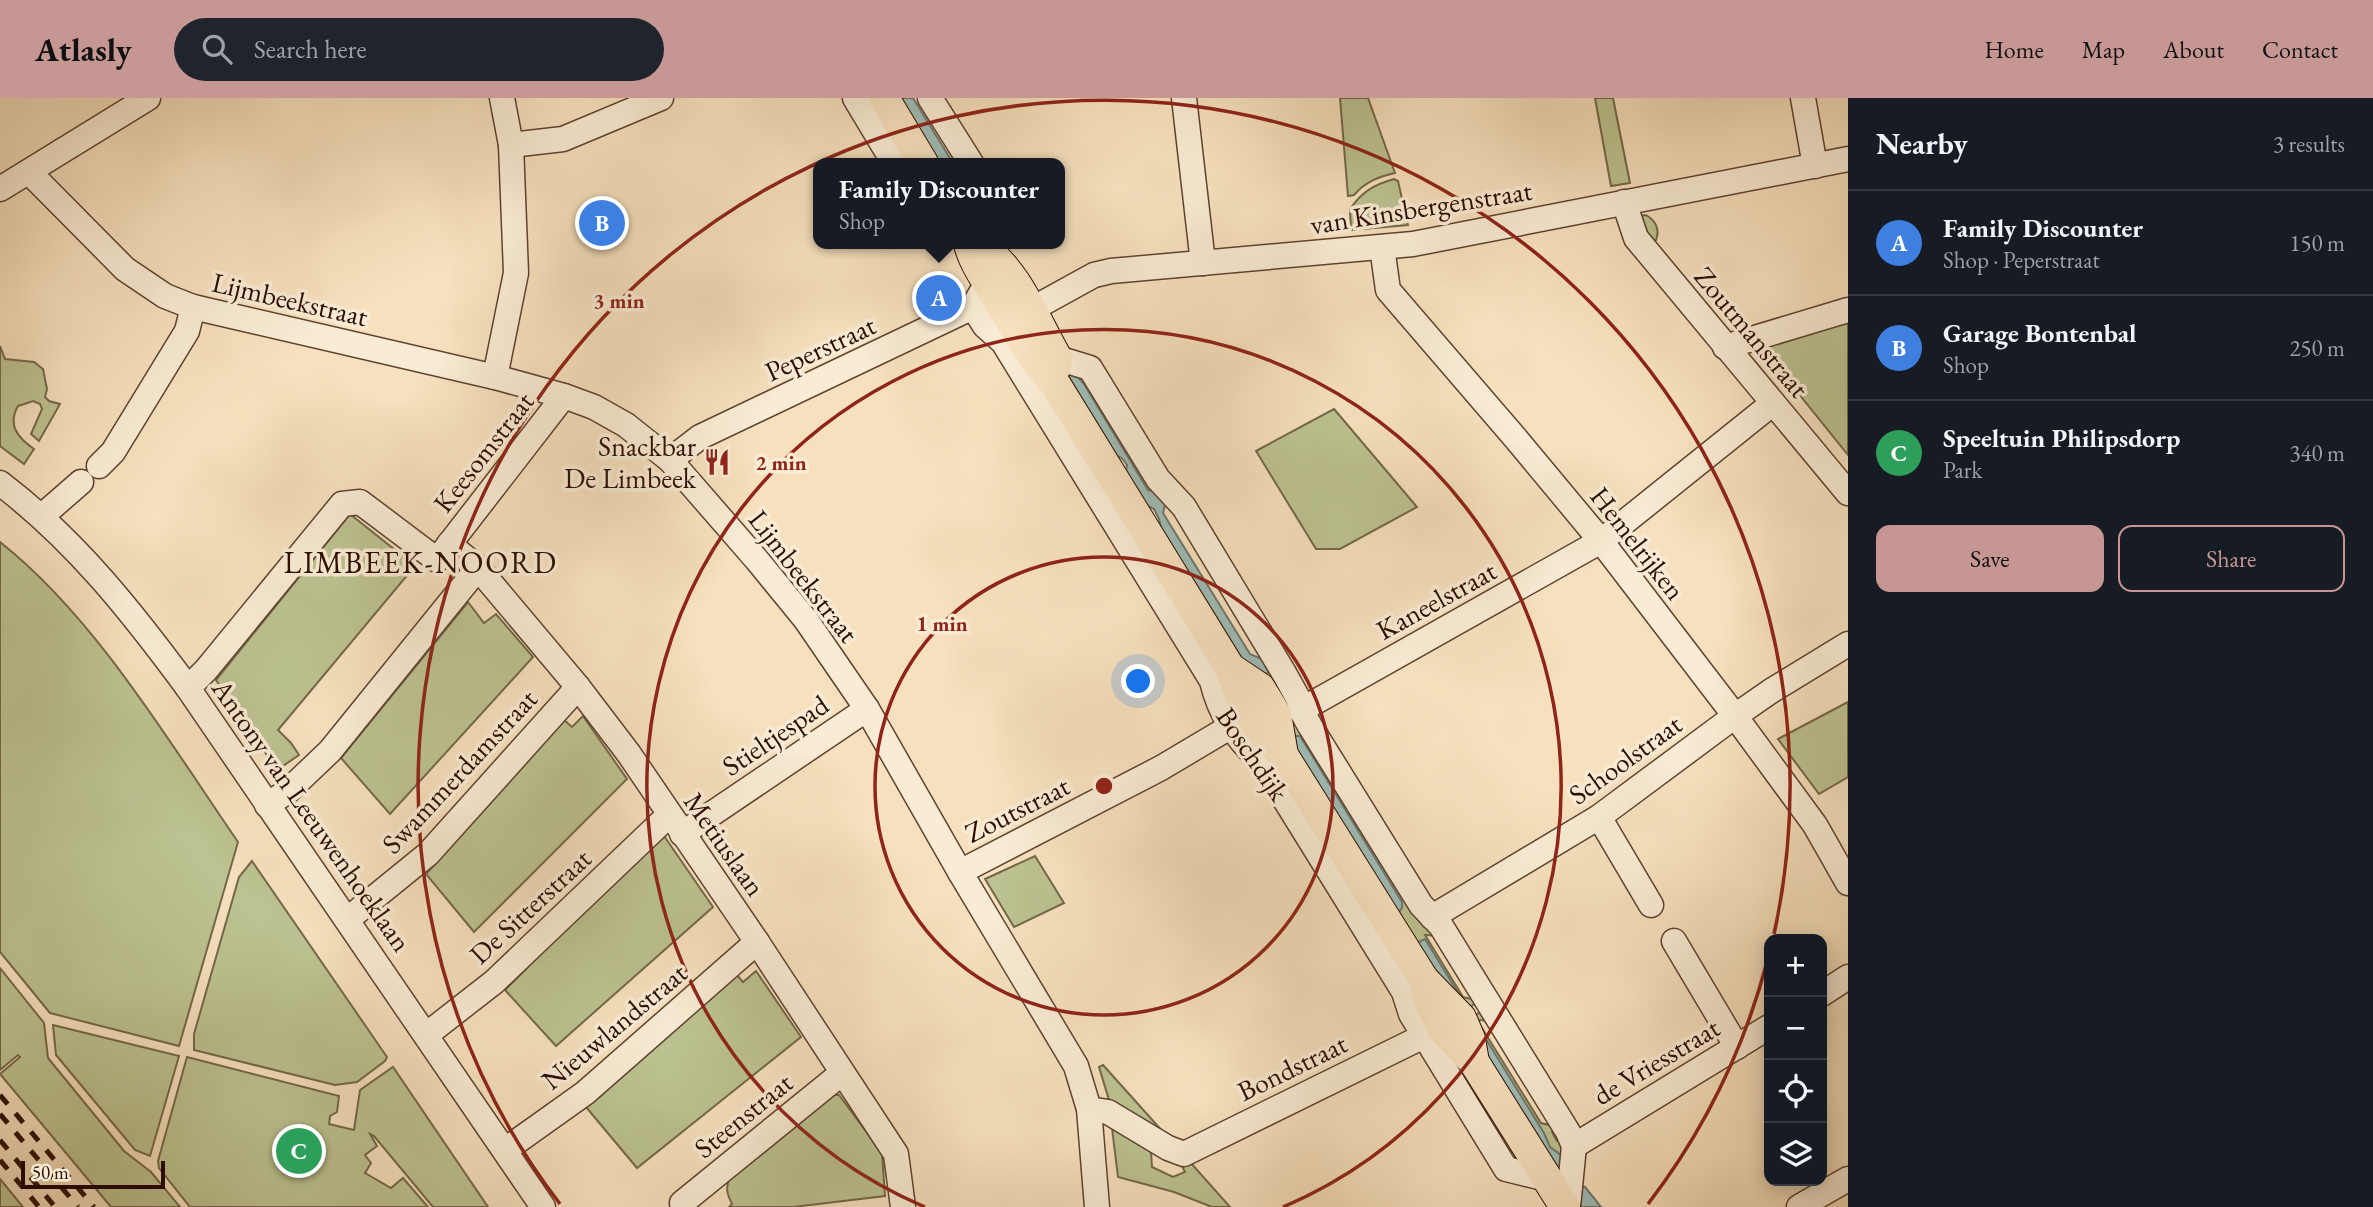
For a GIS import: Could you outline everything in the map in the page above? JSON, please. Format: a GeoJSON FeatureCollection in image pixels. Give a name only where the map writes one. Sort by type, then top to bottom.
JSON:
{"type":"FeatureCollection","features":[{"type":"Feature","properties":{"kind":"main road"},"geometry":{"type":"LineString","coordinates":[[884,98],[920,158]]}},
{"type":"Feature","properties":{"kind":"main road","name":"Boschdijk"},"geometry":{"type":"LineString","coordinates":[[977,251],[1021,316],[1042,371],[1056,371],[1230,668],[1241,700],[1240,721],[1256,727],[1283,755],[1424,980],[1430,1003],[1442,1029],[1474,1062],[1567,1207]]}},
{"type":"Feature","properties":{"kind":"main road","name":"Boschdijk"},"geometry":{"type":"LineString","coordinates":[[1230,668],[1260,688],[1276,714],[1283,755]]}},
{"type":"Feature","properties":{"kind":"street"},"geometry":{"type":"LineString","coordinates":[[495,377],[516,273],[511,145],[502,98]]}},
{"type":"Feature","properties":{"kind":"street"},"geometry":{"type":"LineString","coordinates":[[511,145],[563,139],[661,98]]}},
{"type":"Feature","properties":{"kind":"street"},"geometry":{"type":"LineString","coordinates":[[855,98],[891,158]]}},
{"type":"Feature","properties":{"kind":"street"},"geometry":{"type":"LineString","coordinates":[[930,98],[968,158]]}},
{"type":"Feature","properties":{"kind":"street"},"geometry":{"type":"LineString","coordinates":[[1184,98],[1191,140],[1203,264]]}},
{"type":"Feature","properties":{"kind":"street"},"geometry":{"type":"LineString","coordinates":[[1803,98],[1815,166]]}},
{"type":"Feature","properties":{"kind":"street"},"geometry":{"type":"LineString","coordinates":[[0,189],[143,99]]}},
{"type":"Feature","properties":{"kind":"street","name":"van Kinsbergenstraat"},"geometry":{"type":"LineString","coordinates":[[1021,316],[1094,275],[1111,271],[1413,244],[1848,159]]}},
{"type":"Feature","properties":{"kind":"street","name":"Lijmbeekstraat"},"geometry":{"type":"LineString","coordinates":[[29,172],[125,269],[164,296],[193,307],[495,377],[564,396],[594,407],[626,425],[670,460],[806,620],[867,709],[1076,1066],[1089,1109],[1097,1207]]}},
{"type":"Feature","properties":{"kind":"street","name":"Zoutmanstraat"},"geometry":{"type":"LineString","coordinates":[[1624,202],[1636,238],[1848,493]]}},
{"type":"Feature","properties":{"kind":"street","name":"Hemelrijken"},"geometry":{"type":"LineString","coordinates":[[1382,247],[1388,290],[1601,541],[1815,825],[1848,883]]}},
{"type":"Feature","properties":{"kind":"street"},"geometry":{"type":"LineString","coordinates":[[973,307],[977,251]]}},
{"type":"Feature","properties":{"kind":"street"},"geometry":{"type":"LineString","coordinates":[[42,516],[113,452],[187,331],[193,307]]}},
{"type":"Feature","properties":{"kind":"street","name":"Peperstraat"},"geometry":{"type":"LineString","coordinates":[[670,460],[700,437],[973,307]]}},
{"type":"Feature","properties":{"kind":"street","name":"Boschdijk"},"geometry":{"type":"LineString","coordinates":[[973,307],[985,326],[1003,342],[1212,681],[1216,700],[1240,721],[1244,746],[1261,761],[1404,992],[1411,1014],[1423,1036],[1506,1169],[1547,1179]]}},
{"type":"Feature","properties":{"kind":"street"},"geometry":{"type":"LineString","coordinates":[[1725,347],[1848,310]]}},
{"type":"Feature","properties":{"kind":"street"},"geometry":{"type":"LineString","coordinates":[[1056,371],[1090,368],[1158,479],[1184,507],[1289,682],[1299,700],[1301,710],[1421,905],[1441,926],[1574,1146]]}},
{"type":"Feature","properties":{"kind":"street","name":"Keesomstraat"},"geometry":{"type":"LineString","coordinates":[[449,544],[564,396]]}},
{"type":"Feature","properties":{"kind":"street","name":"Kaneelstraat"},"geometry":{"type":"LineString","coordinates":[[1301,710],[1601,541],[1773,403]]}},
{"type":"Feature","properties":{"kind":"street","name":"Antony van Leeuwenhoeklaan"},"geometry":{"type":"LineString","coordinates":[[0,483],[42,516],[99,573],[137,620],[188,688],[348,919],[543,1207]]}},
{"type":"Feature","properties":{"kind":"street"},"geometry":{"type":"LineString","coordinates":[[188,688],[206,670],[342,504],[360,502],[437,560],[449,544]]}},
{"type":"Feature","properties":{"kind":"street","name":"Metiuslaan"},"geometry":{"type":"LineString","coordinates":[[449,544],[478,568],[578,687],[629,754],[896,1154],[903,1207]]}},
{"type":"Feature","properties":{"kind":"street"},"geometry":{"type":"LineString","coordinates":[[268,805],[288,791],[330,751],[478,568]]}},
{"type":"Feature","properties":{"kind":"street","name":"Schoolstraat"},"geometry":{"type":"LineString","coordinates":[[1432,917],[1599,817],[1735,716],[1848,644]]}},
{"type":"Feature","properties":{"kind":"street","name":"Swammerdamstraat"},"geometry":{"type":"LineString","coordinates":[[348,919],[428,854],[578,687]]}},
{"type":"Feature","properties":{"kind":"street","name":"Stieltjespad"},"geometry":{"type":"LineString","coordinates":[[675,824],[867,709]]}},
{"type":"Feature","properties":{"kind":"street","name":"Zoutstraat"},"geometry":{"type":"LineString","coordinates":[[960,872],[1161,768],[1240,721]]}},
{"type":"Feature","properties":{"kind":"street"},"geometry":{"type":"LineString","coordinates":[[1599,817],[1651,905]]}},
{"type":"Feature","properties":{"kind":"street","name":"De Sitterstraat"},"geometry":{"type":"LineString","coordinates":[[426,1035],[494,982],[675,824]]}},
{"type":"Feature","properties":{"kind":"street","name":"Nieuwlandstraat"},"geometry":{"type":"LineString","coordinates":[[505,1150],[585,1093],[757,942]]}},
{"type":"Feature","properties":{"kind":"street"},"geometry":{"type":"LineString","coordinates":[[1674,942],[1737,1047]]}},
{"type":"Feature","properties":{"kind":"street"},"geometry":{"type":"LineString","coordinates":[[1827,991],[1848,977]]}},
{"type":"Feature","properties":{"kind":"street","name":"de Vriesstraat"},"geometry":{"type":"LineString","coordinates":[[1574,1146],[1764,1030]]}},
{"type":"Feature","properties":{"kind":"street","name":"Bondstraat"},"geometry":{"type":"LineString","coordinates":[[1089,1109],[1108,1112],[1175,1152],[1188,1153],[1423,1036]]}},
{"type":"Feature","properties":{"kind":"street","name":"Steenstraat"},"geometry":{"type":"LineString","coordinates":[[682,1203],[842,1073]]}},
{"type":"Feature","properties":{"kind":"street","name":"Boschdijk"},"geometry":{"type":"LineString","coordinates":[[1567,1207],[1574,1146]]}},
{"type":"Feature","properties":{"kind":"street"},"geometry":{"type":"LineString","coordinates":[[1798,1207],[1848,1179]]}},
{"type":"Feature","properties":{"kind":"green space"},"geometry":{"type":"Polygon","coordinates":[[[1340,98],[1368,98],[1395,173],[1372,181],[1354,195],[1348,196],[1340,98]]]}},
{"type":"Feature","properties":{"kind":"green space"},"geometry":{"type":"Polygon","coordinates":[[[1595,98],[1613,98],[1630,183],[1611,186],[1595,98]]]}},
{"type":"Feature","properties":{"kind":"green space"},"geometry":{"type":"Polygon","coordinates":[[[1394,179],[1398,181],[1408,225],[1351,230],[1350,209],[1354,203],[1369,190],[1394,179]]]}},
{"type":"Feature","properties":{"kind":"green space"},"geometry":{"type":"Polygon","coordinates":[[[1646,215],[1655,223],[1657,229],[1656,240],[1652,242],[1639,216],[1646,215]]]}},
{"type":"Feature","properties":{"kind":"green space"},"geometry":{"type":"Polygon","coordinates":[[[1848,323],[1848,455],[1761,347],[1848,323]]]}},
{"type":"Feature","properties":{"kind":"green space"},"geometry":{"type":"Polygon","coordinates":[[[0,346],[5,359],[34,362],[43,369],[47,389],[45,397],[60,404],[39,441],[31,434],[42,409],[40,404],[33,401],[18,406],[14,419],[16,431],[34,449],[24,464],[0,446],[0,346]]]}},
{"type":"Feature","properties":{"kind":"green space"},"geometry":{"type":"Polygon","coordinates":[[[1334,409],[1417,507],[1340,549],[1316,549],[1256,451],[1334,409]]]}},
{"type":"Feature","properties":{"kind":"green space"},"geometry":{"type":"Polygon","coordinates":[[[350,514],[415,566],[278,730],[299,755],[277,770],[216,680],[350,514]]]}},
{"type":"Feature","properties":{"kind":"green space"},"geometry":{"type":"Polygon","coordinates":[[[0,542],[68,607],[99,644],[158,723],[238,842],[179,1046],[50,1013],[0,952],[0,542]]]}},
{"type":"Feature","properties":{"kind":"green space"},"geometry":{"type":"Polygon","coordinates":[[[468,602],[484,623],[496,614],[533,657],[390,814],[341,758],[468,602]]]}},
{"type":"Feature","properties":{"kind":"green space"},"geometry":{"type":"Polygon","coordinates":[[[1848,702],[1848,777],[1819,794],[1778,739],[1848,702]]]}},
{"type":"Feature","properties":{"kind":"green space"},"geometry":{"type":"Polygon","coordinates":[[[1297,710],[1301,735],[1412,913],[1440,936],[1425,935],[1463,997],[1480,1001],[1463,1011],[1443,990],[1284,718],[1297,710]]]}},
{"type":"Feature","properties":{"kind":"green space"},"geometry":{"type":"Polygon","coordinates":[[[583,716],[627,779],[474,932],[426,874],[564,720],[572,727],[583,716]]]}},
{"type":"Feature","properties":{"kind":"green space"},"geometry":{"type":"Polygon","coordinates":[[[662,833],[713,907],[556,1046],[505,990],[662,833]]]}},
{"type":"Feature","properties":{"kind":"green space"},"geometry":{"type":"Polygon","coordinates":[[[1035,856],[1064,903],[1014,927],[985,879],[1035,856]]]}},
{"type":"Feature","properties":{"kind":"green space"},"geometry":{"type":"Polygon","coordinates":[[[252,861],[387,1057],[357,1082],[335,1085],[194,1050],[194,1034],[239,877],[252,861]]]}},
{"type":"Feature","properties":{"kind":"green space"},"geometry":{"type":"Polygon","coordinates":[[[0,968],[44,1023],[48,1058],[124,1151],[151,1172],[180,1207],[111,1207],[0,1074],[20,1057],[18,1055],[0,1070],[0,968]]]}},
{"type":"Feature","properties":{"kind":"green space"},"geometry":{"type":"Polygon","coordinates":[[[756,971],[801,1037],[637,1168],[586,1107],[736,974],[743,982],[756,971]]]}},
{"type":"Feature","properties":{"kind":"green space"},"geometry":{"type":"Polygon","coordinates":[[[1485,1009],[1493,1021],[1477,1020],[1541,1123],[1558,1127],[1552,1132],[1557,1141],[1564,1137],[1563,1182],[1468,1020],[1485,1009]]]}},
{"type":"Feature","properties":{"kind":"green space"},"geometry":{"type":"Polygon","coordinates":[[[53,1025],[179,1056],[150,1156],[135,1150],[56,1055],[53,1025]]]}},
{"type":"Feature","properties":{"kind":"green space"},"geometry":{"type":"Polygon","coordinates":[[[1442,1036],[1520,1153],[1517,1164],[1451,1057],[1442,1036]]]}},
{"type":"Feature","properties":{"kind":"green space"},"geometry":{"type":"Polygon","coordinates":[[[187,1057],[339,1096],[337,1112],[330,1116],[329,1124],[354,1130],[360,1090],[393,1067],[488,1207],[433,1207],[370,1134],[377,1146],[365,1155],[371,1163],[365,1173],[391,1188],[403,1178],[428,1207],[190,1207],[159,1168],[158,1161],[187,1057]]]}},
{"type":"Feature","properties":{"kind":"green space"},"geometry":{"type":"Polygon","coordinates":[[[1103,1065],[1164,1133],[1109,1100],[1099,1067],[1103,1065]]]}},
{"type":"Feature","properties":{"kind":"green space"},"geometry":{"type":"Polygon","coordinates":[[[832,1095],[839,1095],[882,1153],[885,1196],[793,1207],[729,1207],[732,1204],[727,1191],[730,1176],[832,1095]]]}},
{"type":"Feature","properties":{"kind":"green space"},"geometry":{"type":"Polygon","coordinates":[[[1112,1128],[1151,1152],[1152,1167],[1173,1177],[1185,1172],[1182,1166],[1190,1162],[1230,1207],[1212,1207],[1174,1192],[1118,1177],[1112,1128]]]}},
{"type":"Feature","properties":{"kind":"green space"},"geometry":{"type":"Polygon","coordinates":[[[0,1179],[23,1207],[0,1207],[0,1179]]]}},
{"type":"Feature","properties":{"kind":"water"},"geometry":{"type":"Polygon","coordinates":[[[898,98],[913,98],[950,158],[935,158],[898,98]]]}},
{"type":"Feature","properties":{"kind":"water"},"geometry":{"type":"Polygon","coordinates":[[[1068,374],[1075,374],[1084,384],[1148,490],[1154,491],[1166,501],[1163,513],[1250,654],[1269,662],[1274,669],[1260,677],[1244,665],[1164,539],[1154,509],[1141,502],[1125,476],[1126,463],[1112,455],[1071,386],[1068,374]]]}},
{"type":"Feature","properties":{"kind":"water"},"geometry":{"type":"Polygon","coordinates":[[[1300,736],[1402,902],[1399,912],[1392,910],[1300,762],[1292,738],[1300,736]]]}},
{"type":"Feature","properties":{"kind":"water"},"geometry":{"type":"Polygon","coordinates":[[[1425,939],[1462,999],[1462,1002],[1414,944],[1425,939]]]}},
{"type":"Feature","properties":{"kind":"water"},"geometry":{"type":"Polygon","coordinates":[[[1479,1028],[1550,1147],[1561,1155],[1562,1177],[1486,1062],[1479,1028]]]}},
{"type":"Feature","properties":{"kind":"water"},"geometry":{"type":"Polygon","coordinates":[[[1581,1186],[1585,1187],[1601,1207],[1578,1207],[1581,1186]]]}},
{"type":"Feature","properties":{"kind":"railway"},"geometry":{"type":"LineString","coordinates":[[0,1095],[94,1207]]}},
{"type":"Feature","properties":{"kind":"railway"},"geometry":{"type":"LineString","coordinates":[[0,1114],[78,1207]]}},
{"type":"Feature","properties":{"kind":"railway"},"geometry":{"type":"LineString","coordinates":[[0,1140],[55,1207]]}},
{"type":"Feature","properties":{"kind":"railway"},"geometry":{"type":"LineString","coordinates":[[0,1160],[39,1207]]}},
{"type":"Feature","properties":{"kind":"place","name":"Garage Bontenbal"},"geometry":{"type":"Point","coordinates":[602,223]}},
{"type":"Feature","properties":{"kind":"place","name":"Family Discounter"},"geometry":{"type":"Point","coordinates":[939,298]}},
{"type":"Feature","properties":{"kind":"place","name":"Snackbar De Limbeek"},"geometry":{"type":"Point","coordinates":[717,462]}},
{"type":"Feature","properties":{"kind":"place","name":"Speeltuin Philipsdorp"},"geometry":{"type":"Point","coordinates":[299,1151]}},
{"type":"Feature","properties":{"kind":"district","name":"LIMBEEK-NOORD"},"geometry":{"type":"Point","coordinates":[421,562]}}]}
